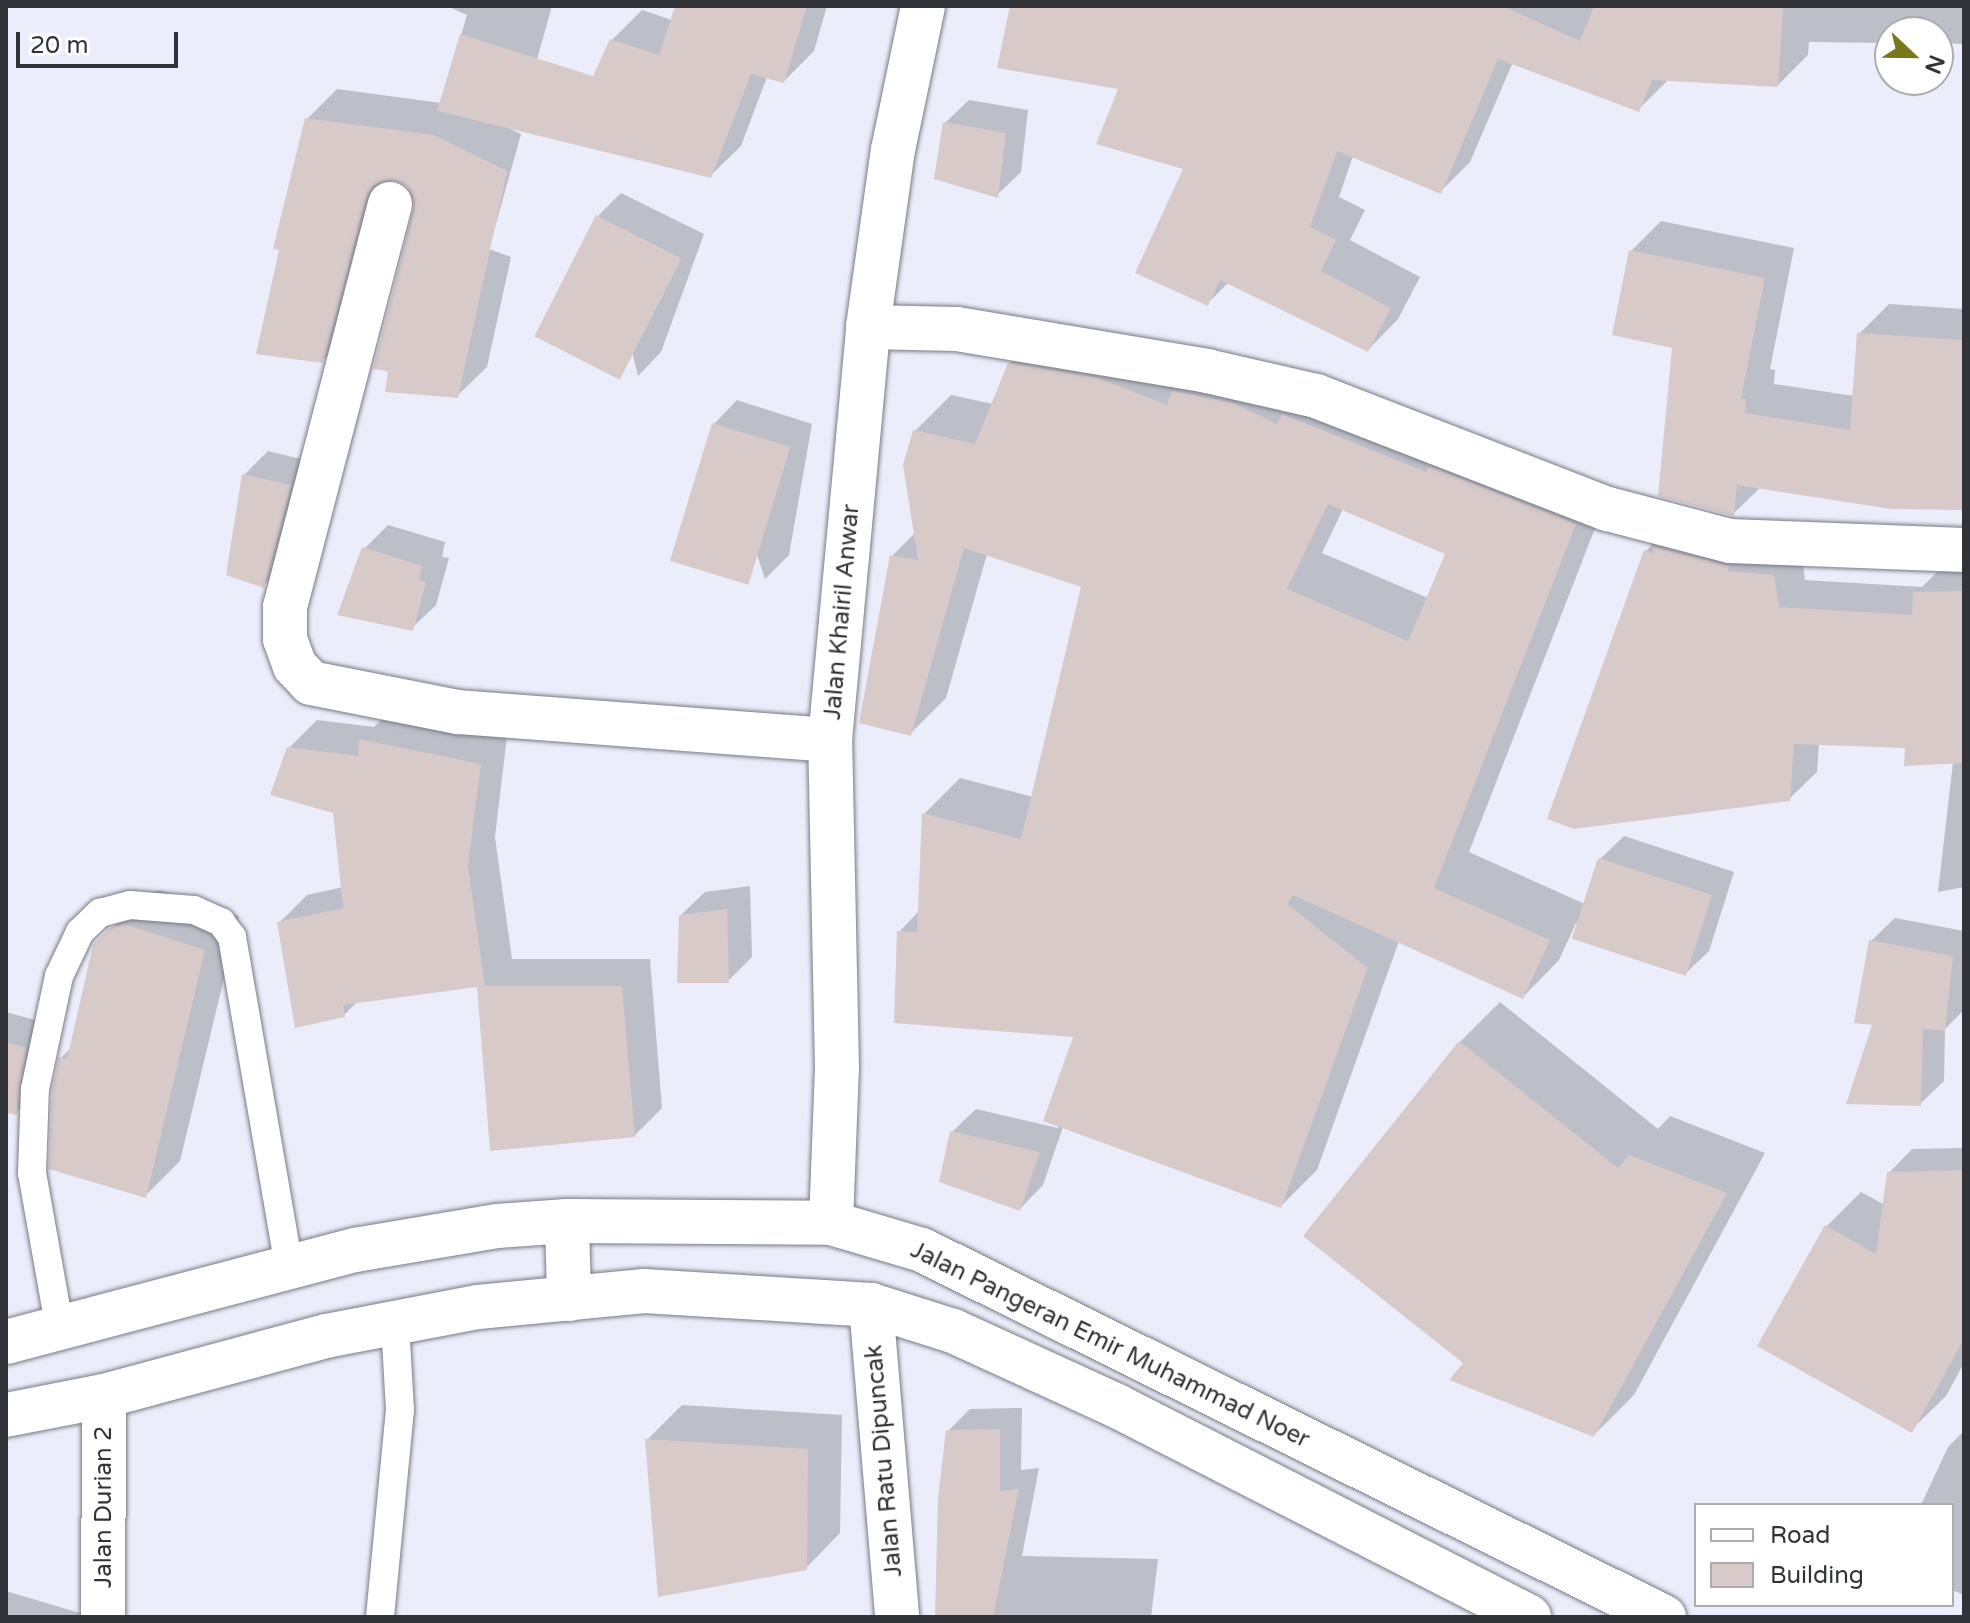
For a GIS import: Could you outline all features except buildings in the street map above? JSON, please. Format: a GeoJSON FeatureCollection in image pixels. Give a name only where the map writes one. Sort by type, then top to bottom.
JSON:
{"type":"FeatureCollection","features":[{"type":"Feature","properties":{"kind":"street","name":"Jalan Khairil Anwar"},"geometry":{"type":"LineString","coordinates":[[831,1223],[837,1068],[830,740],[868,327],[893,150],[923,6]]}},
{"type":"Feature","properties":{"kind":"street"},"geometry":{"type":"LineString","coordinates":[[390,204],[285,607],[285,639],[295,666],[311,683],[458,712],[830,740]]}},
{"type":"Feature","properties":{"kind":"street"},"geometry":{"type":"LineString","coordinates":[[868,327],[957,329],[1207,371],[1316,396],[1608,509],[1730,541],[1964,550]]}},
{"type":"Feature","properties":{"kind":"street"},"geometry":{"type":"LineString","coordinates":[[567,1221],[569,1299]]}},
{"type":"Feature","properties":{"kind":"street","name":"Jalan Pangeran Emir Muhammad Noer"},"geometry":{"type":"LineString","coordinates":[[6,1342],[386,1244],[497,1226],[567,1221],[831,1223],[922,1250],[1664,1617]]}},
{"type":"Feature","properties":{"kind":"street"},"geometry":{"type":"LineString","coordinates":[[6,1415],[104,1396],[326,1336],[395,1323],[569,1299],[644,1291],[871,1305],[953,1331],[1117,1406],[1529,1617]]}},
{"type":"Feature","properties":{"kind":"street","name":"Jalan Ratu Dipuncak"},"geometry":{"type":"LineString","coordinates":[[871,1305],[897,1617]]}},
{"type":"Feature","properties":{"kind":"street"},"geometry":{"type":"LineString","coordinates":[[1117,1406],[1142,1359]]}},
{"type":"Feature","properties":{"kind":"street","name":"Jalan Durian 2"},"geometry":{"type":"LineString","coordinates":[[103,1617],[104,1396]]}},
{"type":"Feature","properties":{"kind":"lane"},"geometry":{"type":"LineString","coordinates":[[60,1330],[32,1173],[35,1089],[59,976],[80,932],[100,913],[130,905],[194,910],[221,922],[232,937],[289,1268]]}},
{"type":"Feature","properties":{"kind":"lane"},"geometry":{"type":"LineString","coordinates":[[380,1617],[400,1410],[395,1323]]}}]}
